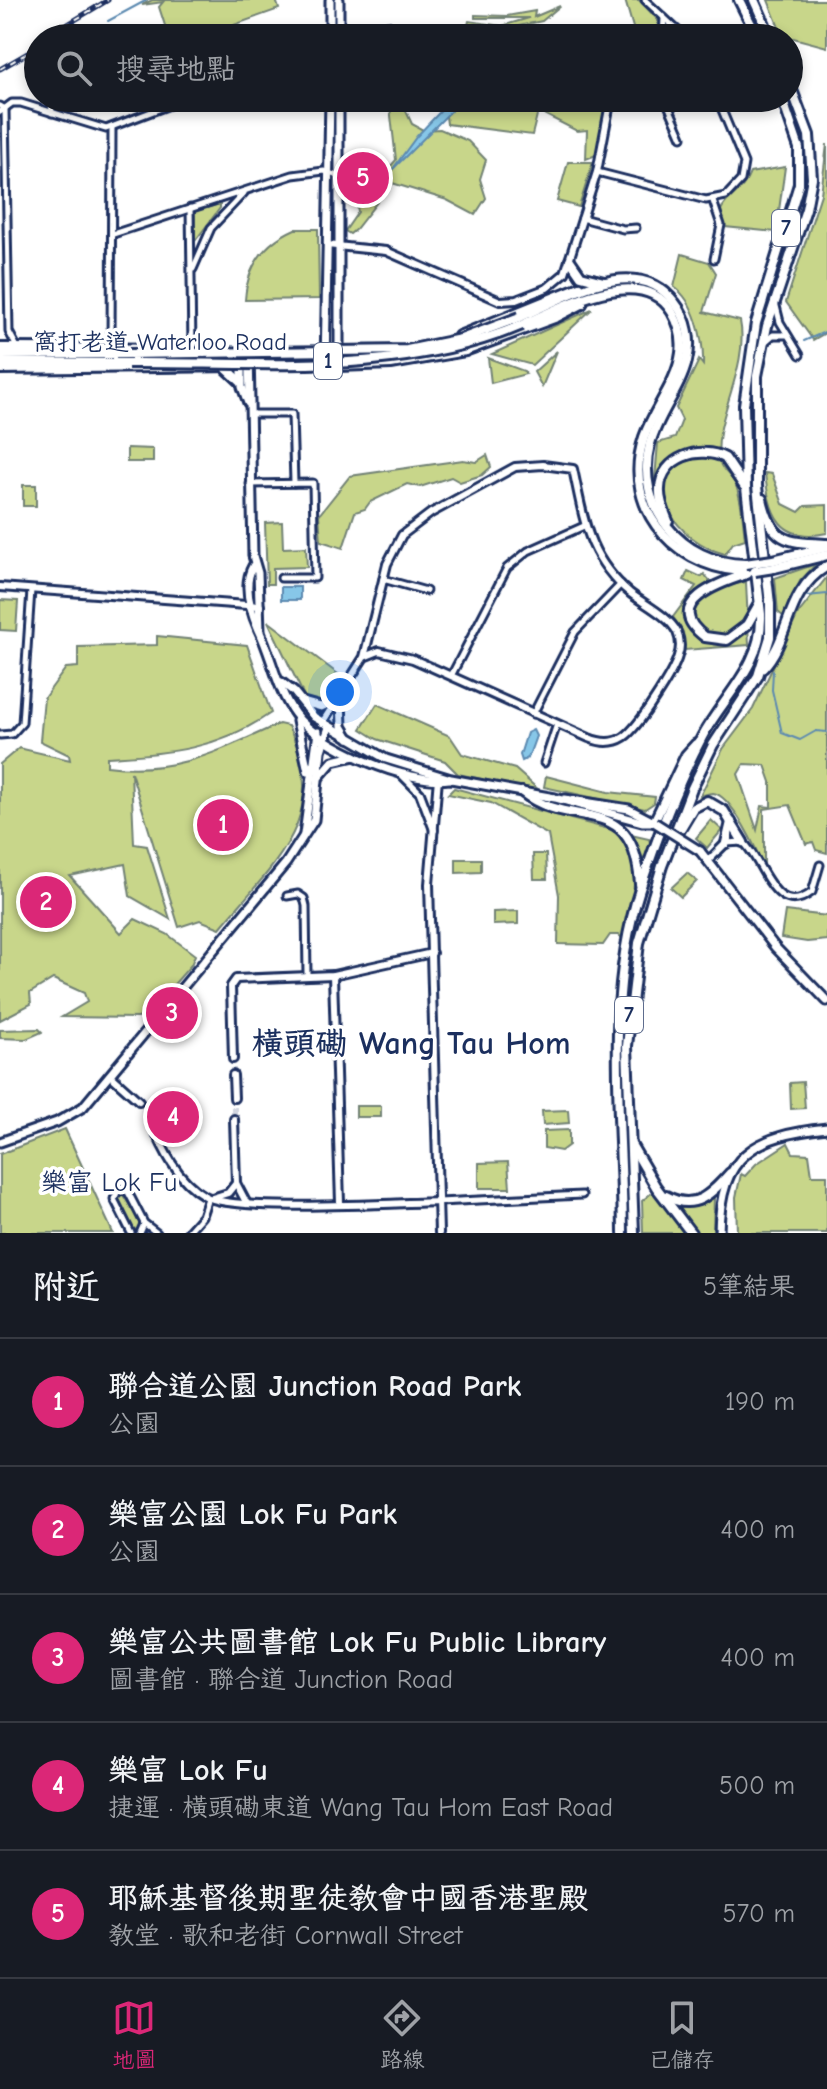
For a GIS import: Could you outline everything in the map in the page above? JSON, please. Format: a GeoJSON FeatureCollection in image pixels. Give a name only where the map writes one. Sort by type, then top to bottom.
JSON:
{"type":"FeatureCollection","features":[{"type":"Feature","properties":{"kind":"main road"},"geometry":{"type":"LineString","coordinates":[[330,0],[330,24]]}},
{"type":"Feature","properties":{"kind":"main road"},"geometry":{"type":"LineString","coordinates":[[339,0],[339,24]]}},
{"type":"Feature","properties":{"kind":"main road"},"geometry":{"type":"LineString","coordinates":[[739,0],[751,24]]}},
{"type":"Feature","properties":{"kind":"main road"},"geometry":{"type":"LineString","coordinates":[[754,0],[765,24]]}},
{"type":"Feature","properties":{"kind":"main road"},"geometry":{"type":"LineString","coordinates":[[325,366],[330,112]]}},
{"type":"Feature","properties":{"kind":"main road"},"geometry":{"type":"LineString","coordinates":[[339,112],[339,366]]}},
{"type":"Feature","properties":{"kind":"main road","name":"7"},"geometry":{"type":"LineString","coordinates":[[623,1233],[617,1024],[628,941],[640,889],[702,738],[755,655],[761,629],[746,488],[744,405],[751,346],[800,175],[796,138],[787,112]]}},
{"type":"Feature","properties":{"kind":"main road","name":"7"},"geometry":{"type":"LineString","coordinates":[[634,1233],[627,1055],[632,984],[643,928],[669,848],[703,763],[761,670],[770,637],[771,609],[757,486],[756,393],[762,346],[806,209],[812,178],[809,135],[800,112]]}},
{"type":"Feature","properties":{"kind":"main road"},"geometry":{"type":"LineString","coordinates":[[570,260],[581,276],[605,282]]}},
{"type":"Feature","properties":{"kind":"main road","name":"窩打老道 Waterloo Road"},"geometry":{"type":"LineString","coordinates":[[0,362],[392,359],[456,349],[595,286],[632,278],[657,286],[678,307],[688,331],[687,364],[655,429],[647,460],[652,500],[672,533],[699,554],[734,573],[806,556]]}},
{"type":"Feature","properties":{"kind":"main road","name":"窩打老道 Waterloo Road"},"geometry":{"type":"LineString","coordinates":[[0,348],[246,350],[417,345],[458,336],[577,287],[595,286]]}},
{"type":"Feature","properties":{"kind":"main road","name":"窩打老道 Waterloo Road"},"geometry":{"type":"LineString","coordinates":[[521,321],[614,289],[640,288],[660,298],[672,312],[681,336],[681,357],[643,439],[639,469],[642,494],[654,523],[674,547],[702,564],[734,573],[755,571],[774,564]]}},
{"type":"Feature","properties":{"kind":"main road","name":"窩打老道 Waterloo Road"},"geometry":{"type":"LineString","coordinates":[[0,369],[227,369],[246,366],[391,364],[465,351],[574,311],[585,301]]}},
{"type":"Feature","properties":{"kind":"main road"},"geometry":{"type":"LineString","coordinates":[[458,336],[465,351]]}},
{"type":"Feature","properties":{"kind":"main road"},"geometry":{"type":"LineString","coordinates":[[196,348],[205,362],[198,369]]}},
{"type":"Feature","properties":{"kind":"main road"},"geometry":{"type":"LineString","coordinates":[[246,350],[253,566],[249,573],[250,606],[252,618],[296,715],[315,780]]}},
{"type":"Feature","properties":{"kind":"main road","name":"窩打老道 Waterloo Road"},"geometry":{"type":"LineString","coordinates":[[0,354],[129,359]]}},
{"type":"Feature","properties":{"kind":"main road"},"geometry":{"type":"LineString","coordinates":[[241,382],[246,366]]}},
{"type":"Feature","properties":{"kind":"main road"},"geometry":{"type":"LineString","coordinates":[[227,369],[241,382],[248,404]]}},
{"type":"Feature","properties":{"kind":"main road"},"geometry":{"type":"LineString","coordinates":[[672,533],[660,485],[667,470],[679,458],[698,452],[719,455],[733,465],[746,488]]}},
{"type":"Feature","properties":{"kind":"main road"},"geometry":{"type":"LineString","coordinates":[[757,486],[769,523],[782,538],[798,544],[827,546]]}},
{"type":"Feature","properties":{"kind":"main road","name":"1"},"geometry":{"type":"LineString","coordinates":[[806,556],[827,546]]}},
{"type":"Feature","properties":{"kind":"main road","name":"1"},"geometry":{"type":"LineString","coordinates":[[806,556],[827,555]]}},
{"type":"Feature","properties":{"kind":"main road"},"geometry":{"type":"LineString","coordinates":[[253,566],[258,573],[260,631]]}},
{"type":"Feature","properties":{"kind":"main road"},"geometry":{"type":"LineString","coordinates":[[761,670],[772,656],[798,594],[827,566]]}},
{"type":"Feature","properties":{"kind":"main road"},"geometry":{"type":"LineString","coordinates":[[734,573],[696,598],[691,612],[696,629],[705,637],[721,641],[737,634],[751,619],[759,603]]}},
{"type":"Feature","properties":{"kind":"main road"},"geometry":{"type":"LineString","coordinates":[[281,682],[326,725],[354,742],[398,763],[438,777]]}},
{"type":"Feature","properties":{"kind":"main road"},"geometry":{"type":"LineString","coordinates":[[298,699],[321,707],[341,698],[342,726],[354,742]]}},
{"type":"Feature","properties":{"kind":"main road"},"geometry":{"type":"LineString","coordinates":[[296,715],[321,736],[400,773],[555,798],[628,813],[654,822],[681,837],[708,859],[775,947],[827,1001]]}},
{"type":"Feature","properties":{"kind":"main road"},"geometry":{"type":"LineString","coordinates":[[0,1142],[66,1118],[83,1107],[286,863],[316,814],[315,780],[321,736],[326,725]]}},
{"type":"Feature","properties":{"kind":"main road"},"geometry":{"type":"LineString","coordinates":[[654,822],[676,774],[702,738]]}},
{"type":"Feature","properties":{"kind":"main road"},"geometry":{"type":"LineString","coordinates":[[315,780],[333,761],[357,755]]}},
{"type":"Feature","properties":{"kind":"main road"},"geometry":{"type":"LineString","coordinates":[[522,792],[533,801],[600,819],[623,832],[635,848],[640,889]]}},
{"type":"Feature","properties":{"kind":"main road"},"geometry":{"type":"LineString","coordinates":[[669,848],[693,808],[701,803],[715,804],[743,842]]}},
{"type":"Feature","properties":{"kind":"main road"},"geometry":{"type":"LineString","coordinates":[[726,843],[731,822]]}},
{"type":"Feature","properties":{"kind":"main road"},"geometry":{"type":"LineString","coordinates":[[659,1191],[679,1202],[697,1202],[710,1195],[747,1151],[763,1141],[827,1128]]}},
{"type":"Feature","properties":{"kind":"main road"},"geometry":{"type":"LineString","coordinates":[[629,1142],[659,1191],[691,1233]]}},
{"type":"Feature","properties":{"kind":"main road"},"geometry":{"type":"LineString","coordinates":[[719,1233],[720,1201],[730,1173]]}},
{"type":"Feature","properties":{"kind":"street"},"geometry":{"type":"LineString","coordinates":[[645,0],[671,24]]}},
{"type":"Feature","properties":{"kind":"street"},"geometry":{"type":"LineString","coordinates":[[664,17],[664,24]]}},
{"type":"Feature","properties":{"kind":"street"},"geometry":{"type":"LineString","coordinates":[[18,348],[9,332],[2,109],[12,103],[24,104]]}},
{"type":"Feature","properties":{"kind":"street"},"geometry":{"type":"LineString","coordinates":[[49,112],[99,128],[112,127],[151,112]]}},
{"type":"Feature","properties":{"kind":"street"},"geometry":{"type":"LineString","coordinates":[[327,245],[376,248],[484,295],[506,301],[554,284],[565,273],[570,260],[597,172],[608,112]]}},
{"type":"Feature","properties":{"kind":"street"},"geometry":{"type":"LineString","coordinates":[[671,112],[682,137]]}},
{"type":"Feature","properties":{"kind":"street"},"geometry":{"type":"LineString","coordinates":[[597,172],[713,201],[733,191],[744,168],[722,112]]}},
{"type":"Feature","properties":{"kind":"street"},"geometry":{"type":"LineString","coordinates":[[111,347],[112,127]]}},
{"type":"Feature","properties":{"kind":"street"},"geometry":{"type":"LineString","coordinates":[[113,234],[293,175],[328,171],[340,177]]}},
{"type":"Feature","properties":{"kind":"street"},"geometry":{"type":"LineString","coordinates":[[191,273],[211,228],[248,189]]}},
{"type":"Feature","properties":{"kind":"street"},"geometry":{"type":"LineString","coordinates":[[713,201],[721,225],[714,259]]}},
{"type":"Feature","properties":{"kind":"street"},"geometry":{"type":"LineString","coordinates":[[190,208],[196,348]]}},
{"type":"Feature","properties":{"kind":"street"},"geometry":{"type":"LineString","coordinates":[[582,218],[623,229],[636,228]]}},
{"type":"Feature","properties":{"kind":"street"},"geometry":{"type":"LineString","coordinates":[[0,257],[7,253]]}},
{"type":"Feature","properties":{"kind":"street"},"geometry":{"type":"LineString","coordinates":[[776,295],[777,314],[800,355]]}},
{"type":"Feature","properties":{"kind":"street"},"geometry":{"type":"LineString","coordinates":[[762,346],[773,335],[787,335]]}},
{"type":"Feature","properties":{"kind":"street"},"geometry":{"type":"LineString","coordinates":[[248,414],[292,414],[294,483]]}},
{"type":"Feature","properties":{"kind":"street"},"geometry":{"type":"LineString","coordinates":[[326,725],[364,657],[383,579],[395,546],[413,525],[515,467],[572,467],[584,526],[602,562],[621,584],[674,628],[680,647],[676,662],[635,726],[622,738],[598,742],[405,657],[379,651],[364,657]]}},
{"type":"Feature","properties":{"kind":"street"},"geometry":{"type":"LineString","coordinates":[[250,484],[313,483],[315,578],[281,578]]}},
{"type":"Feature","properties":{"kind":"street"},"geometry":{"type":"LineString","coordinates":[[451,676],[507,568],[532,549],[584,526]]}},
{"type":"Feature","properties":{"kind":"street"},"geometry":{"type":"LineString","coordinates":[[383,579],[426,591]]}},
{"type":"Feature","properties":{"kind":"street"},"geometry":{"type":"LineString","coordinates":[[533,714],[572,636],[621,584]]}},
{"type":"Feature","properties":{"kind":"street"},"geometry":{"type":"LineString","coordinates":[[0,587],[260,606]]}},
{"type":"Feature","properties":{"kind":"street"},"geometry":{"type":"LineString","coordinates":[[0,735],[12,734],[22,723],[31,590]]}},
{"type":"Feature","properties":{"kind":"street"},"geometry":{"type":"LineString","coordinates":[[369,638],[379,651]]}},
{"type":"Feature","properties":{"kind":"street"},"geometry":{"type":"LineString","coordinates":[[544,763],[557,724]]}},
{"type":"Feature","properties":{"kind":"street"},"geometry":{"type":"LineString","coordinates":[[400,773],[420,793],[435,834]]}},
{"type":"Feature","properties":{"kind":"street"},"geometry":{"type":"LineString","coordinates":[[438,777],[429,884],[439,1233]]}},
{"type":"Feature","properties":{"kind":"street"},"geometry":{"type":"LineString","coordinates":[[708,859],[726,843],[743,842],[773,890],[789,898],[801,898],[812,892],[820,865]]}},
{"type":"Feature","properties":{"kind":"street"},"geometry":{"type":"LineString","coordinates":[[287,896],[298,894],[306,906],[307,974]]}},
{"type":"Feature","properties":{"kind":"street"},"geometry":{"type":"LineString","coordinates":[[233,1059],[231,984],[240,978],[333,975],[432,953]]}},
{"type":"Feature","properties":{"kind":"street"},"geometry":{"type":"LineString","coordinates":[[333,975],[340,1203]]}},
{"type":"Feature","properties":{"kind":"street"},"geometry":{"type":"LineString","coordinates":[[110,1075],[139,1101]]}},
{"type":"Feature","properties":{"kind":"street"},"geometry":{"type":"LineString","coordinates":[[233,1075],[234,1098]]}},
{"type":"Feature","properties":{"kind":"street"},"geometry":{"type":"LineString","coordinates":[[234,1119],[236,1183],[247,1204]]}},
{"type":"Feature","properties":{"kind":"street"},"geometry":{"type":"LineString","coordinates":[[151,1121],[176,1170],[208,1198],[247,1204],[287,1204],[439,1202],[582,1195]]}},
{"type":"Feature","properties":{"kind":"street"},"geometry":{"type":"LineString","coordinates":[[208,1198],[228,1193],[236,1183]]}},
{"type":"Feature","properties":{"kind":"street"},"geometry":{"type":"LineString","coordinates":[[131,1233],[114,1199],[117,1191],[127,1191],[144,1223],[157,1233]]}},
{"type":"Feature","properties":{"kind":"street"},"geometry":{"type":"LineString","coordinates":[[187,1233],[202,1216],[208,1198]]}},
{"type":"Feature","properties":{"kind":"street"},"geometry":{"type":"LineString","coordinates":[[140,1233],[144,1223]]}},
{"type":"Feature","properties":{"kind":"green space"},"geometry":{"type":"Polygon","coordinates":[[[152,0],[276,0],[279,9],[237,24],[164,24],[159,7],[163,2],[142,5],[152,0]]]}},
{"type":"Feature","properties":{"kind":"green space"},"geometry":{"type":"Polygon","coordinates":[[[625,0],[639,0],[658,20],[658,24],[632,24],[625,0]]]}},
{"type":"Feature","properties":{"kind":"green space"},"geometry":{"type":"Polygon","coordinates":[[[768,0],[827,0],[827,47],[803,41],[803,24],[778,24],[768,0]]]}},
{"type":"Feature","properties":{"kind":"green space"},"geometry":{"type":"Polygon","coordinates":[[[560,6],[542,21],[528,24],[509,24],[529,18],[475,18],[475,15],[507,16],[535,11],[534,17],[560,6]]]}},
{"type":"Feature","properties":{"kind":"green space"},"geometry":{"type":"Polygon","coordinates":[[[391,112],[406,112],[412,124],[423,130],[440,129],[468,141],[486,160],[480,179],[486,198],[475,215],[447,200],[392,183],[356,229],[350,234],[345,231],[358,212],[356,203],[368,202],[389,181],[383,175],[396,160],[391,112]]]}},
{"type":"Feature","properties":{"kind":"green space"},"geometry":{"type":"Polygon","coordinates":[[[446,112],[538,112],[532,135],[447,124],[446,112]]]}},
{"type":"Feature","properties":{"kind":"green space"},"geometry":{"type":"Polygon","coordinates":[[[540,112],[604,112],[596,155],[586,159],[587,130],[577,131],[540,112]]]}},
{"type":"Feature","properties":{"kind":"green space"},"geometry":{"type":"Polygon","coordinates":[[[827,144],[827,332],[813,340],[786,302],[821,194],[827,144]]]}},
{"type":"Feature","properties":{"kind":"green space"},"geometry":{"type":"Polygon","coordinates":[[[568,162],[593,162],[579,207],[557,201],[568,162]]]}},
{"type":"Feature","properties":{"kind":"green space"},"geometry":{"type":"Polygon","coordinates":[[[785,167],[776,232],[725,227],[721,210],[744,185],[750,173],[785,167]]]}},
{"type":"Feature","properties":{"kind":"green space"},"geometry":{"type":"Polygon","coordinates":[[[220,204],[220,208],[195,241],[195,211],[220,204]]]}},
{"type":"Feature","properties":{"kind":"green space"},"geometry":{"type":"Polygon","coordinates":[[[295,229],[318,229],[319,299],[245,300],[249,277],[259,257],[274,241],[295,229]]]}},
{"type":"Feature","properties":{"kind":"green space"},"geometry":{"type":"Polygon","coordinates":[[[682,254],[709,262],[716,273],[704,312],[740,321],[740,358],[718,448],[721,466],[737,490],[745,539],[733,543],[725,554],[708,548],[678,525],[664,496],[666,481],[675,468],[694,458],[691,452],[669,459],[655,479],[658,443],[675,438],[682,420],[676,408],[699,360],[703,365],[697,322],[688,302],[674,287],[682,254]]]}},
{"type":"Feature","properties":{"kind":"green space"},"geometry":{"type":"Polygon","coordinates":[[[592,309],[532,365],[492,354],[592,309]]]}},
{"type":"Feature","properties":{"kind":"green space"},"geometry":{"type":"Polygon","coordinates":[[[557,351],[542,387],[534,372],[557,351]]]}},
{"type":"Feature","properties":{"kind":"green space"},"geometry":{"type":"Polygon","coordinates":[[[488,358],[524,371],[526,374],[491,383],[488,358]]]}},
{"type":"Feature","properties":{"kind":"green space"},"geometry":{"type":"Polygon","coordinates":[[[127,448],[153,449],[153,462],[127,462],[127,448]]]}},
{"type":"Feature","properties":{"kind":"green space"},"geometry":{"type":"Polygon","coordinates":[[[487,455],[491,467],[482,475],[460,482],[451,477],[420,487],[407,484],[370,502],[365,509],[355,512],[343,548],[321,541],[319,515],[350,476],[463,460],[476,462],[487,455]]]}},
{"type":"Feature","properties":{"kind":"green space"},"geometry":{"type":"Polygon","coordinates":[[[765,473],[772,474],[783,504],[799,512],[805,506],[827,505],[827,533],[798,534],[780,522],[770,502],[765,473]]]}},
{"type":"Feature","properties":{"kind":"green space"},"geometry":{"type":"Polygon","coordinates":[[[23,485],[36,485],[36,506],[23,506],[23,485]]]}},
{"type":"Feature","properties":{"kind":"green space"},"geometry":{"type":"Polygon","coordinates":[[[282,522],[283,548],[306,547],[307,567],[273,568],[273,584],[267,584],[265,523],[282,522]]]}},
{"type":"Feature","properties":{"kind":"green space"},"geometry":{"type":"Polygon","coordinates":[[[816,564],[800,581],[784,617],[778,612],[775,578],[816,564]]]}},
{"type":"Feature","properties":{"kind":"green space"},"geometry":{"type":"Polygon","coordinates":[[[688,571],[701,577],[704,574],[716,588],[746,582],[749,645],[685,650],[683,632],[673,617],[696,586],[684,580],[688,571]]]}},
{"type":"Feature","properties":{"kind":"green space"},"geometry":{"type":"Polygon","coordinates":[[[827,577],[827,853],[816,850],[813,842],[806,844],[790,805],[764,809],[764,869],[743,825],[728,803],[713,793],[700,796],[723,749],[753,709],[798,614],[827,577]],[[744,764],[738,774],[757,830],[762,806],[771,807],[771,782],[765,765],[744,764]]]}},
{"type":"Feature","properties":{"kind":"green space"},"geometry":{"type":"Polygon","coordinates":[[[0,600],[18,601],[16,631],[0,630],[0,600]]]}},
{"type":"Feature","properties":{"kind":"green space"},"geometry":{"type":"Polygon","coordinates":[[[268,621],[342,677],[344,687],[331,702],[314,705],[305,698],[268,621]]]}},
{"type":"Feature","properties":{"kind":"green space"},"geometry":{"type":"Polygon","coordinates":[[[157,636],[247,645],[271,713],[232,735],[212,742],[151,754],[107,757],[107,766],[132,768],[176,764],[216,752],[279,724],[288,726],[300,758],[304,787],[301,813],[277,860],[220,928],[200,920],[179,927],[131,772],[134,844],[147,846],[170,919],[130,896],[125,864],[70,876],[121,933],[135,919],[167,934],[195,955],[191,965],[148,1014],[138,1018],[62,1017],[87,1002],[84,993],[53,979],[30,993],[31,1004],[0,1020],[0,764],[19,748],[70,760],[69,755],[40,741],[44,698],[66,668],[78,667],[78,647],[157,645],[157,636]]]}},
{"type":"Feature","properties":{"kind":"green space"},"geometry":{"type":"Polygon","coordinates":[[[377,704],[450,736],[462,754],[515,769],[540,791],[458,774],[445,761],[377,739],[361,729],[377,704]]]}},
{"type":"Feature","properties":{"kind":"green space"},"geometry":{"type":"Polygon","coordinates":[[[546,776],[608,792],[655,797],[654,803],[645,809],[544,787],[546,776]]]}},
{"type":"Feature","properties":{"kind":"green space"},"geometry":{"type":"Polygon","coordinates":[[[454,788],[620,832],[628,845],[634,871],[632,897],[622,939],[619,935],[610,935],[603,945],[558,944],[559,895],[548,835],[491,803],[448,794],[454,788]]]}},
{"type":"Feature","properties":{"kind":"green space"},"geometry":{"type":"Polygon","coordinates":[[[711,820],[722,830],[707,848],[696,838],[711,820]]]}},
{"type":"Feature","properties":{"kind":"green space"},"geometry":{"type":"Polygon","coordinates":[[[631,835],[649,839],[653,852],[643,858],[631,835]]]}},
{"type":"Feature","properties":{"kind":"green space"},"geometry":{"type":"Polygon","coordinates":[[[533,854],[546,854],[547,879],[534,879],[533,854]]]}},
{"type":"Feature","properties":{"kind":"green space"},"geometry":{"type":"Polygon","coordinates":[[[456,859],[481,859],[481,872],[456,873],[456,859]]]}},
{"type":"Feature","properties":{"kind":"green space"},"geometry":{"type":"Polygon","coordinates":[[[687,873],[697,881],[681,897],[671,888],[687,873]]]}},
{"type":"Feature","properties":{"kind":"green space"},"geometry":{"type":"Polygon","coordinates":[[[518,911],[518,924],[493,925],[493,912],[518,911]]]}},
{"type":"Feature","properties":{"kind":"green space"},"geometry":{"type":"Polygon","coordinates":[[[785,911],[827,916],[827,940],[807,942],[781,938],[785,911]]]}},
{"type":"Feature","properties":{"kind":"green space"},"geometry":{"type":"Polygon","coordinates":[[[39,1029],[42,1032],[26,1039],[0,1038],[0,1030],[39,1029]]]}},
{"type":"Feature","properties":{"kind":"green space"},"geometry":{"type":"Polygon","coordinates":[[[803,1082],[805,1108],[791,1109],[790,1083],[803,1082]]]}},
{"type":"Feature","properties":{"kind":"green space"},"geometry":{"type":"Polygon","coordinates":[[[356,1106],[381,1106],[381,1117],[356,1117],[356,1106]]]}},
{"type":"Feature","properties":{"kind":"green space"},"geometry":{"type":"Polygon","coordinates":[[[568,1110],[569,1123],[543,1125],[542,1111],[568,1110]]]}},
{"type":"Feature","properties":{"kind":"green space"},"geometry":{"type":"Polygon","coordinates":[[[65,1129],[113,1233],[0,1233],[0,1154],[65,1129]]]}},
{"type":"Feature","properties":{"kind":"green space"},"geometry":{"type":"Polygon","coordinates":[[[569,1130],[569,1145],[561,1151],[544,1148],[544,1131],[569,1130]]]}},
{"type":"Feature","properties":{"kind":"green space"},"geometry":{"type":"Polygon","coordinates":[[[788,1143],[793,1153],[809,1154],[812,1175],[827,1175],[827,1233],[737,1233],[736,1197],[741,1174],[745,1176],[756,1164],[788,1143]]]}},
{"type":"Feature","properties":{"kind":"green space"},"geometry":{"type":"Polygon","coordinates":[[[508,1162],[510,1188],[479,1188],[479,1163],[508,1162]]]}},
{"type":"Feature","properties":{"kind":"green space"},"geometry":{"type":"Polygon","coordinates":[[[655,1190],[687,1233],[643,1233],[642,1201],[655,1190]]]}},
{"type":"Feature","properties":{"kind":"green space"},"geometry":{"type":"Polygon","coordinates":[[[121,1192],[141,1223],[139,1230],[133,1229],[117,1199],[121,1192]]]}},
{"type":"Feature","properties":{"kind":"green space"},"geometry":{"type":"Polygon","coordinates":[[[714,1197],[713,1233],[697,1233],[680,1208],[702,1204],[714,1197]]]}},
{"type":"Feature","properties":{"kind":"water"},"geometry":{"type":"Polygon","coordinates":[[[440,112],[450,112],[392,170],[440,112]]]}},
{"type":"Feature","properties":{"kind":"water"},"geometry":{"type":"Polygon","coordinates":[[[281,587],[300,587],[300,600],[281,600],[281,587]]]}},
{"type":"Feature","properties":{"kind":"water"},"geometry":{"type":"Polygon","coordinates":[[[533,730],[536,736],[528,758],[522,761],[520,755],[527,733],[533,730]]]}},
{"type":"Feature","properties":{"kind":"waterway"},"geometry":{"type":"LineString","coordinates":[[108,21],[147,0]]}},
{"type":"Feature","properties":{"kind":"waterway"},"geometry":{"type":"LineString","coordinates":[[804,341],[827,331]]}},
{"type":"Feature","properties":{"kind":"waterway"},"geometry":{"type":"LineString","coordinates":[[807,596],[827,594]]}},
{"type":"Feature","properties":{"kind":"waterway"},"geometry":{"type":"LineString","coordinates":[[773,671],[772,690],[782,733],[800,740],[816,731],[827,732]]}},
{"type":"Feature","properties":{"kind":"tunnel"},"geometry":{"type":"LineString","coordinates":[[233,1059],[233,1075]]}},
{"type":"Feature","properties":{"kind":"tunnel"},"geometry":{"type":"LineString","coordinates":[[234,1098],[234,1119]]}},
{"type":"Feature","properties":{"kind":"tunnel"},"geometry":{"type":"LineString","coordinates":[[139,1101],[151,1121]]}},
{"type":"Feature","properties":{"kind":"railway"},"geometry":{"type":"LineString","coordinates":[[68,24],[108,0]]}},
{"type":"Feature","properties":{"kind":"railway"},"geometry":{"type":"LineString","coordinates":[[0,69],[24,55]]}},
{"type":"Feature","properties":{"kind":"place","name":"耶穌基督後期聖徒教會中國香港聖殿"},"geometry":{"type":"Point","coordinates":[363,178]}},
{"type":"Feature","properties":{"kind":"place","name":"聯合道公園 Junction Road Park"},"geometry":{"type":"Point","coordinates":[223,825]}},
{"type":"Feature","properties":{"kind":"place","name":"樂富公園 Lok Fu Park"},"geometry":{"type":"Point","coordinates":[46,902]}},
{"type":"Feature","properties":{"kind":"place","name":"樂富公共圖書館 Lok Fu Public Library"},"geometry":{"type":"Point","coordinates":[172,1013]}},
{"type":"Feature","properties":{"kind":"place","name":"樂富 Lok Fu"},"geometry":{"type":"Point","coordinates":[173,1117]}},
{"type":"Feature","properties":{"kind":"district","name":"橫頭磡 Wang Tau Hom"},"geometry":{"type":"Point","coordinates":[411,1043]}},
{"type":"Feature","properties":{"kind":"district","name":"樂富 Lok Fu"},"geometry":{"type":"Point","coordinates":[109,1183]}}]}
